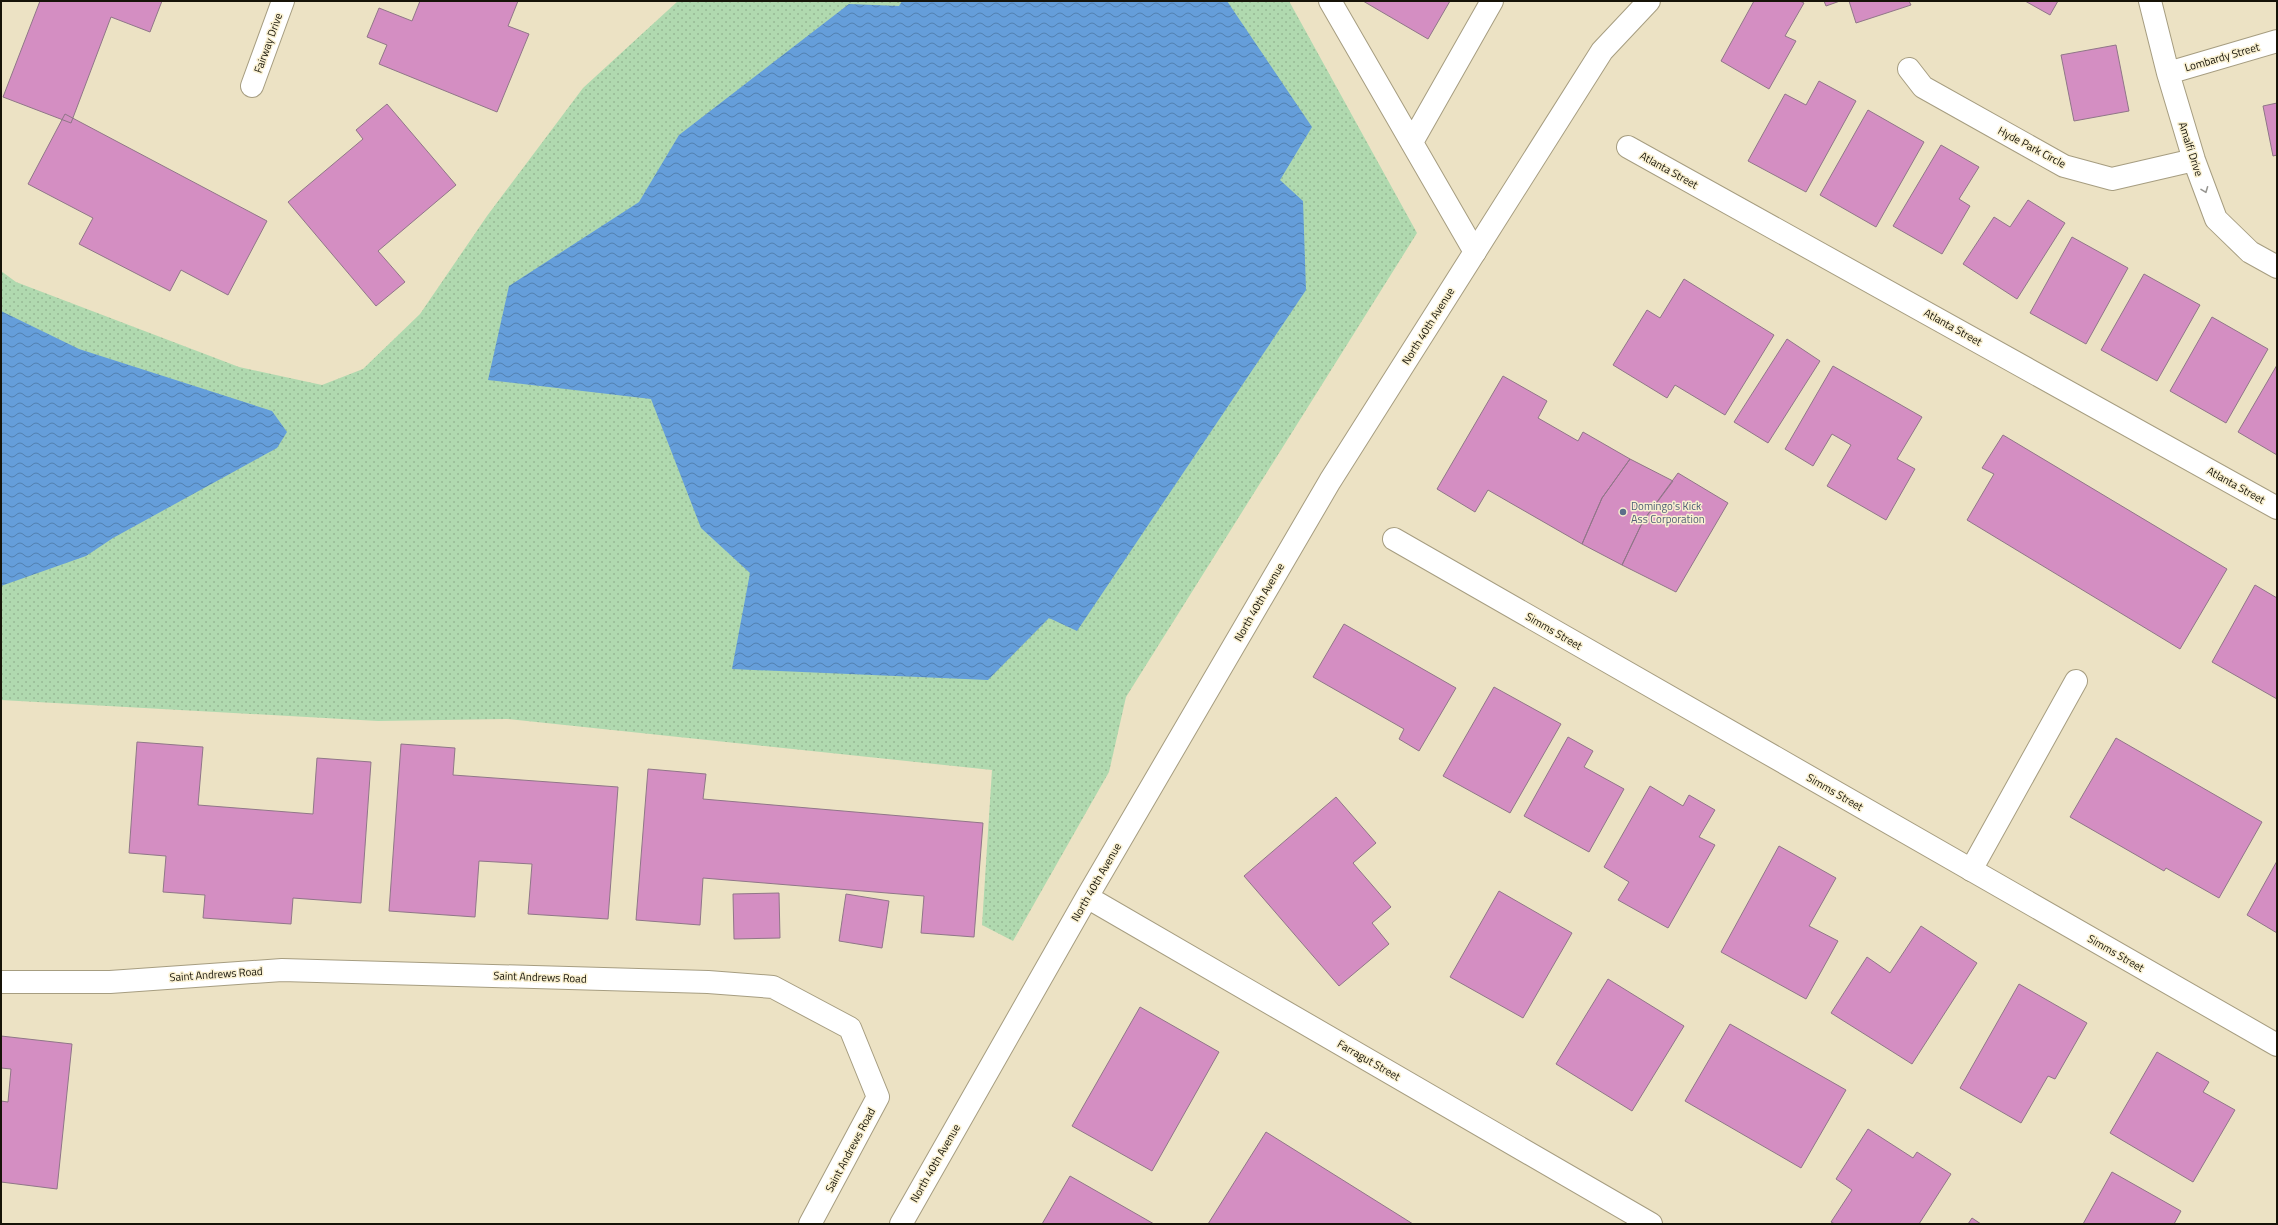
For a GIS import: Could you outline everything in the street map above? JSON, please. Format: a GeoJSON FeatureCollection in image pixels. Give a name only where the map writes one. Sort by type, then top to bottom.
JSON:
{"type":"FeatureCollection","features":[{"type":"Feature","properties":{"kind":"street","name":"Fairway Drive"},"geometry":{"type":"LineString","coordinates":[[252,86],[283,1]]}},
{"type":"Feature","properties":{"kind":"street"},"geometry":{"type":"LineString","coordinates":[[1330,1],[1475,252]]}},
{"type":"Feature","properties":{"kind":"street"},"geometry":{"type":"LineString","coordinates":[[1412,142],[1492,1]]}},
{"type":"Feature","properties":{"kind":"street","name":"North 40th Avenue"},"geometry":{"type":"LineString","coordinates":[[901,1224],[1087,897],[1330,481],[1602,51],[1649,1]]}},
{"type":"Feature","properties":{"kind":"street","name":"Amalfi Drive"},"geometry":{"type":"LineString","coordinates":[[2150,1],[2168,73],[2194,160],[2216,219],[2250,252],[2277,268]]}},
{"type":"Feature","properties":{"kind":"street","name":"Lombardy Street"},"geometry":{"type":"LineString","coordinates":[[2168,73],[2277,41]]}},
{"type":"Feature","properties":{"kind":"street","name":"Hyde Park Circle"},"geometry":{"type":"LineString","coordinates":[[1909,69],[1923,87],[2064,166],[2112,179],[2194,160]]}},
{"type":"Feature","properties":{"kind":"street","name":"Atlanta Street"},"geometry":{"type":"LineString","coordinates":[[1628,147],[2277,508]]}},
{"type":"Feature","properties":{"kind":"street","name":"Simms Street"},"geometry":{"type":"LineString","coordinates":[[1394,540],[2277,1045]]}},
{"type":"Feature","properties":{"kind":"street"},"geometry":{"type":"LineString","coordinates":[[1971,870],[2076,681]]}},
{"type":"Feature","properties":{"kind":"street","name":"Farragut Street"},"geometry":{"type":"LineString","coordinates":[[1087,897],[1651,1224]]}},
{"type":"Feature","properties":{"kind":"street","name":"Saint Andrews Road"},"geometry":{"type":"LineString","coordinates":[[1,982],[110,982],[282,970],[700,982],[773,987],[850,1028],[878,1097],[810,1224]]}},
{"type":"Feature","properties":{"kind":"green space"},"geometry":{"type":"Polygon","coordinates":[[[678,1],[1289,1],[1417,233],[1126,697],[1109,772],[1013,941],[982,925],[992,770],[507,719],[378,721],[1,700],[1,271],[16,282],[239,367],[322,385],[363,369],[420,314],[487,216],[583,88],[678,1]]]}},
{"type":"Feature","properties":{"kind":"water"},"geometry":{"type":"Polygon","coordinates":[[[902,1],[1227,1],[1312,127],[1280,180],[1303,201],[1306,290],[1077,631],[1049,618],[988,680],[732,669],[750,573],[701,528],[651,399],[488,380],[509,286],[639,202],[679,135],[849,4],[899,6],[902,1]]]}},
{"type":"Feature","properties":{"kind":"water"},"geometry":{"type":"Polygon","coordinates":[[[1,311],[79,349],[272,411],[287,432],[277,448],[113,538],[86,556],[1,586],[1,311]]]}},
{"type":"Feature","properties":{"kind":"building"},"geometry":{"type":"Polygon","coordinates":[[[40,1],[162,1],[150,32],[111,17],[71,123],[3,97],[40,1]]]}},
{"type":"Feature","properties":{"kind":"building"},"geometry":{"type":"Polygon","coordinates":[[[420,1],[518,1],[508,26],[529,34],[497,112],[379,64],[387,45],[367,37],[379,8],[412,21],[420,1]]]}},
{"type":"Feature","properties":{"kind":"building"},"geometry":{"type":"Polygon","coordinates":[[[1363,1],[1450,1],[1428,39],[1363,1]]]}},
{"type":"Feature","properties":{"kind":"building"},"geometry":{"type":"Polygon","coordinates":[[[1754,1],[1800,1],[1804,3],[1785,36],[1796,41],[1769,89],[1721,61],[1754,1]]]}},
{"type":"Feature","properties":{"kind":"building"},"geometry":{"type":"Polygon","coordinates":[[[1824,1],[1840,1],[1826,6],[1824,1]]]}},
{"type":"Feature","properties":{"kind":"building"},"geometry":{"type":"Polygon","coordinates":[[[1849,1],[1909,1],[1911,5],[1856,23],[1849,1]]]}},
{"type":"Feature","properties":{"kind":"building"},"geometry":{"type":"Polygon","coordinates":[[[2025,1],[2058,1],[2050,15],[2025,1]]]}},
{"type":"Feature","properties":{"kind":"building"},"geometry":{"type":"Polygon","coordinates":[[[2116,45],[2129,111],[2074,121],[2061,55],[2116,45]]]}},
{"type":"Feature","properties":{"kind":"building"},"geometry":{"type":"Polygon","coordinates":[[[1819,81],[1856,101],[1806,192],[1748,161],[1785,94],[1806,105],[1819,81]]]}},
{"type":"Feature","properties":{"kind":"building"},"geometry":{"type":"Polygon","coordinates":[[[2277,103],[2277,155],[2273,156],[2263,106],[2277,103]]]}},
{"type":"Feature","properties":{"kind":"building"},"geometry":{"type":"Polygon","coordinates":[[[387,104],[456,185],[378,251],[405,282],[376,306],[288,202],[363,139],[356,130],[387,104]]]}},
{"type":"Feature","properties":{"kind":"building"},"geometry":{"type":"Polygon","coordinates":[[[1868,110],[1924,142],[1876,227],[1820,195],[1868,110]]]}},
{"type":"Feature","properties":{"kind":"building"},"geometry":{"type":"Polygon","coordinates":[[[65,114],[267,221],[228,295],[181,270],[170,291],[79,244],[93,218],[28,184],[65,114]]]}},
{"type":"Feature","properties":{"kind":"building"},"geometry":{"type":"Polygon","coordinates":[[[1941,145],[1979,167],[1959,199],[1970,206],[1942,254],[1893,226],[1941,145]]]}},
{"type":"Feature","properties":{"kind":"building"},"geometry":{"type":"Polygon","coordinates":[[[2028,200],[2065,223],[2017,299],[1963,264],[1994,217],[2010,227],[2028,200]]]}},
{"type":"Feature","properties":{"kind":"building"},"geometry":{"type":"Polygon","coordinates":[[[2072,237],[2128,268],[2086,344],[2030,313],[2072,237]]]}},
{"type":"Feature","properties":{"kind":"building"},"geometry":{"type":"Polygon","coordinates":[[[2144,274],[2200,305],[2157,381],[2101,350],[2144,274]]]}},
{"type":"Feature","properties":{"kind":"building"},"geometry":{"type":"Polygon","coordinates":[[[1684,279],[1774,335],[1725,415],[1675,385],[1667,398],[1613,365],[1647,310],[1660,318],[1684,279]]]}},
{"type":"Feature","properties":{"kind":"building"},"geometry":{"type":"Polygon","coordinates":[[[2212,317],[2268,349],[2226,423],[2170,391],[2212,317]]]}},
{"type":"Feature","properties":{"kind":"building"},"geometry":{"type":"Polygon","coordinates":[[[1787,339],[1820,361],[1768,443],[1734,422],[1787,339]]]}},
{"type":"Feature","properties":{"kind":"building"},"geometry":{"type":"Polygon","coordinates":[[[2277,365],[2277,455],[2238,432],[2277,365]]]}},
{"type":"Feature","properties":{"kind":"building"},"geometry":{"type":"Polygon","coordinates":[[[1833,366],[1922,417],[1897,459],[1915,469],[1886,520],[1827,486],[1851,445],[1832,434],[1813,466],[1785,449],[1833,366]]]}},
{"type":"Feature","properties":{"kind":"building"},"geometry":{"type":"Polygon","coordinates":[[[1503,376],[1547,401],[1538,418],[1578,441],[1583,432],[1630,459],[1602,498],[1582,544],[1488,490],[1475,512],[1437,489],[1503,376]]]}},
{"type":"Feature","properties":{"kind":"building"},"geometry":{"type":"Polygon","coordinates":[[[2003,435],[2227,569],[2180,649],[1967,520],[1994,474],[1982,468],[2003,435]]]}},
{"type":"Feature","properties":{"kind":"building","name":"Domingo's Kick Ass Corporation"},"geometry":{"type":"Polygon","coordinates":[[[1630,459],[1673,481],[1643,521],[1622,565],[1582,544],[1602,498],[1630,459]]]}},
{"type":"Feature","properties":{"kind":"building"},"geometry":{"type":"Polygon","coordinates":[[[1678,473],[1728,503],[1676,592],[1622,565],[1643,521],[1678,473]]]}},
{"type":"Feature","properties":{"kind":"building"},"geometry":{"type":"Polygon","coordinates":[[[2255,585],[2277,598],[2277,699],[2212,662],[2255,585]]]}},
{"type":"Feature","properties":{"kind":"building"},"geometry":{"type":"Polygon","coordinates":[[[1344,624],[1456,688],[1419,751],[1399,739],[1404,729],[1313,677],[1344,624]]]}},
{"type":"Feature","properties":{"kind":"building"},"geometry":{"type":"Polygon","coordinates":[[[1494,687],[1561,724],[1510,813],[1443,776],[1494,687]]]}},
{"type":"Feature","properties":{"kind":"building"},"geometry":{"type":"Polygon","coordinates":[[[1568,737],[1593,751],[1584,767],[1624,789],[1589,852],[1524,816],[1568,737]]]}},
{"type":"Feature","properties":{"kind":"building"},"geometry":{"type":"Polygon","coordinates":[[[2116,738],[2262,822],[2219,898],[2166,868],[2164,871],[2070,817],[2116,738]]]}},
{"type":"Feature","properties":{"kind":"building"},"geometry":{"type":"Polygon","coordinates":[[[137,742],[203,747],[198,805],[313,814],[317,758],[371,762],[361,903],[293,898],[291,924],[203,918],[205,895],[163,892],[166,856],[129,853],[137,742]]]}},
{"type":"Feature","properties":{"kind":"building"},"geometry":{"type":"Polygon","coordinates":[[[401,744],[455,748],[453,775],[618,787],[608,919],[528,914],[532,864],[479,861],[475,917],[389,911],[401,744]]]}},
{"type":"Feature","properties":{"kind":"building"},"geometry":{"type":"Polygon","coordinates":[[[648,769],[706,774],[703,799],[983,823],[974,937],[921,933],[924,896],[703,878],[700,925],[636,920],[648,769]]]}},
{"type":"Feature","properties":{"kind":"building"},"geometry":{"type":"Polygon","coordinates":[[[1650,786],[1683,806],[1689,795],[1715,810],[1699,837],[1715,845],[1668,928],[1618,900],[1629,882],[1604,867],[1650,786]]]}},
{"type":"Feature","properties":{"kind":"building"},"geometry":{"type":"Polygon","coordinates":[[[1336,797],[1376,843],[1353,863],[1391,907],[1372,923],[1389,944],[1339,986],[1244,876],[1336,797]]]}},
{"type":"Feature","properties":{"kind":"building"},"geometry":{"type":"Polygon","coordinates":[[[1779,846],[1836,878],[1809,926],[1838,941],[1806,999],[1721,952],[1779,846]]]}},
{"type":"Feature","properties":{"kind":"building"},"geometry":{"type":"Polygon","coordinates":[[[2277,861],[2277,933],[2247,915],[2277,861]]]}},
{"type":"Feature","properties":{"kind":"building"},"geometry":{"type":"Polygon","coordinates":[[[1499,891],[1572,933],[1523,1018],[1450,977],[1499,891]]]}},
{"type":"Feature","properties":{"kind":"building"},"geometry":{"type":"Polygon","coordinates":[[[779,893],[780,938],[734,939],[733,894],[779,893]]]}},
{"type":"Feature","properties":{"kind":"building"},"geometry":{"type":"Polygon","coordinates":[[[846,894],[889,901],[882,948],[839,941],[846,894]]]}},
{"type":"Feature","properties":{"kind":"building"},"geometry":{"type":"Polygon","coordinates":[[[1921,926],[1977,963],[1912,1064],[1831,1013],[1867,957],[1890,973],[1921,926]]]}},
{"type":"Feature","properties":{"kind":"building"},"geometry":{"type":"Polygon","coordinates":[[[1608,979],[1684,1026],[1632,1111],[1556,1064],[1608,979]]]}},
{"type":"Feature","properties":{"kind":"building"},"geometry":{"type":"Polygon","coordinates":[[[2019,984],[2087,1023],[2055,1079],[2048,1076],[2021,1123],[1960,1088],[2019,984]]]}},
{"type":"Feature","properties":{"kind":"building"},"geometry":{"type":"Polygon","coordinates":[[[1140,1007],[1219,1052],[1152,1171],[1072,1126],[1140,1007]]]}},
{"type":"Feature","properties":{"kind":"building"},"geometry":{"type":"Polygon","coordinates":[[[1730,1024],[1846,1090],[1801,1168],[1685,1101],[1730,1024]]]}},
{"type":"Feature","properties":{"kind":"building"},"geometry":{"type":"Polygon","coordinates":[[[1,1036],[72,1044],[57,1189],[1,1182],[1,1101],[8,1102],[11,1069],[1,1068],[1,1036]]]}},
{"type":"Feature","properties":{"kind":"building"},"geometry":{"type":"Polygon","coordinates":[[[2157,1052],[2209,1082],[2203,1092],[2235,1110],[2193,1182],[2110,1133],[2157,1052]]]}},
{"type":"Feature","properties":{"kind":"building"},"geometry":{"type":"Polygon","coordinates":[[[1868,1129],[1913,1158],[1917,1152],[1951,1174],[1919,1224],[1835,1224],[1831,1222],[1852,1190],[1836,1179],[1868,1129]]]}},
{"type":"Feature","properties":{"kind":"building"},"geometry":{"type":"Polygon","coordinates":[[[1266,1132],[1413,1224],[1208,1224],[1266,1132]]]}},
{"type":"Feature","properties":{"kind":"building"},"geometry":{"type":"Polygon","coordinates":[[[2112,1172],[2181,1211],[2174,1224],[2083,1224],[2112,1172]]]}},
{"type":"Feature","properties":{"kind":"building"},"geometry":{"type":"Polygon","coordinates":[[[1070,1176],[1154,1224],[1042,1224],[1070,1176]]]}},
{"type":"Feature","properties":{"kind":"building"},"geometry":{"type":"Polygon","coordinates":[[[1972,1218],[1981,1224],[1968,1224],[1972,1218]]]}},
{"type":"Feature","properties":{"kind":"place","name":"Domingo's Kick Ass Corporation"},"geometry":{"type":"Point","coordinates":[1623,512]}}]}
